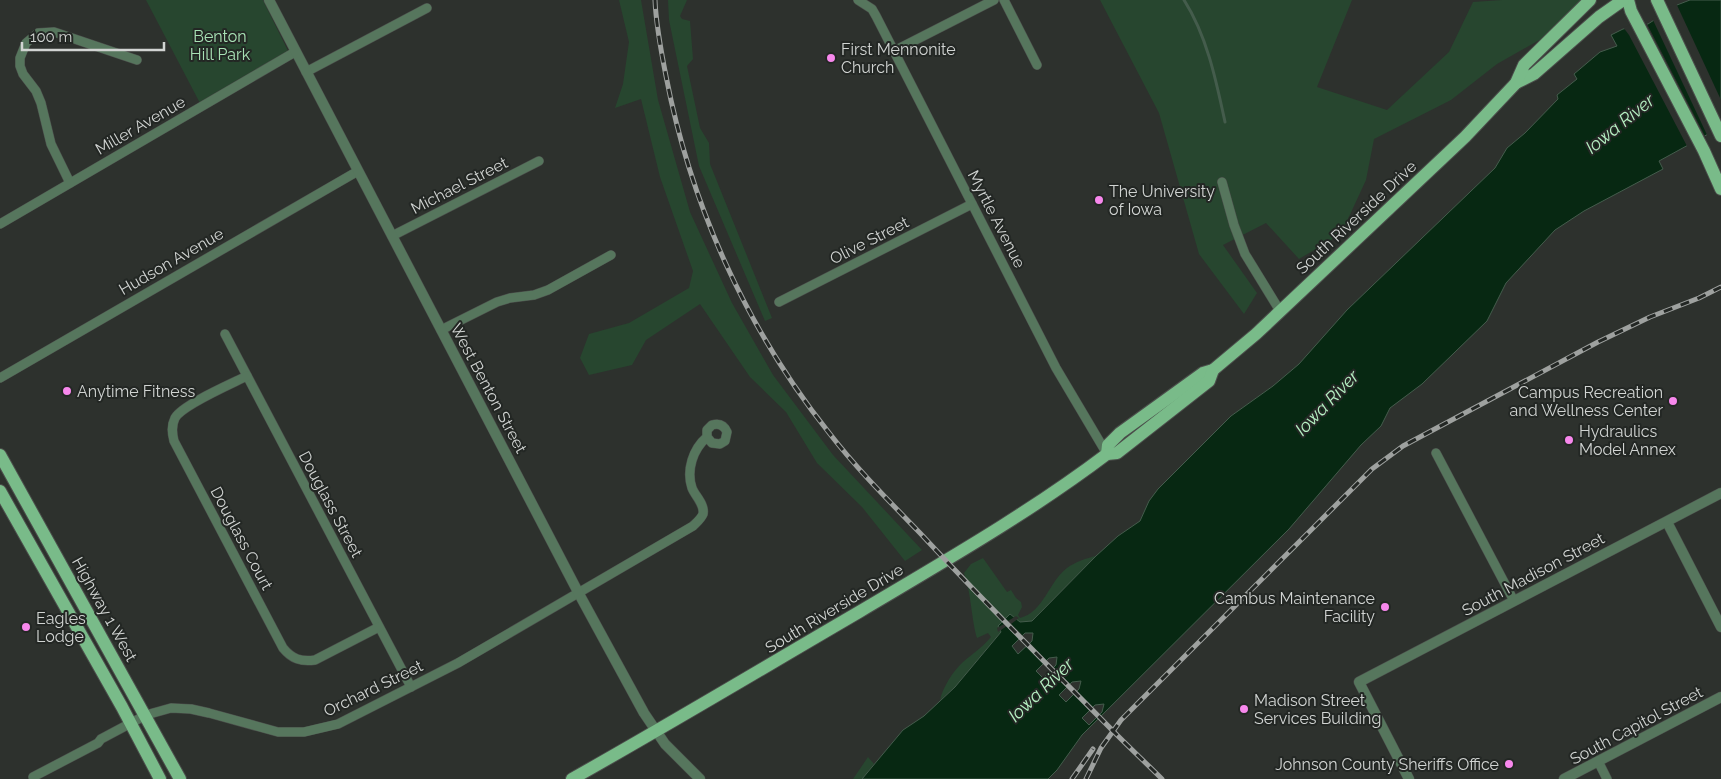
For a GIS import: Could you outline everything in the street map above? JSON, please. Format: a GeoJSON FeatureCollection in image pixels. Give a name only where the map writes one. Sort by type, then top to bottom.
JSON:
{"type":"FeatureCollection","features":[{"type":"Feature","properties":{"kind":"main road","name":"South Riverside Drive"},"geometry":{"type":"LineString","coordinates":[[572,779],[655,732],[981,538],[1044,498],[1107,454],[1108,445],[1120,433],[1203,373],[1213,370],[1256,334],[1466,136],[1516,83],[1524,65],[1590,0]]}},
{"type":"Feature","properties":{"kind":"main road","name":"South Riverside Drive"},"geometry":{"type":"LineString","coordinates":[[1516,83],[1534,74],[1599,17],[1623,0]]}},
{"type":"Feature","properties":{"kind":"main road"},"geometry":{"type":"LineString","coordinates":[[1628,0],[1704,151],[1721,189]]}},
{"type":"Feature","properties":{"kind":"main road"},"geometry":{"type":"LineString","coordinates":[[1658,3],[1721,136]]}},
{"type":"Feature","properties":{"kind":"main road","name":"Highway 1 West"},"geometry":{"type":"LineString","coordinates":[[0,455],[180,779]]}},
{"type":"Feature","properties":{"kind":"main road","name":"Highway 1 West"},"geometry":{"type":"LineString","coordinates":[[0,491],[131,723],[160,779]]}},
{"type":"Feature","properties":{"kind":"street","name":"West Benton Street"},"geometry":{"type":"LineString","coordinates":[[269,0],[578,592],[655,732],[671,751],[700,779]]}},
{"type":"Feature","properties":{"kind":"street","name":"Myrtle Avenue"},"geometry":{"type":"LineString","coordinates":[[858,0],[872,9],[1056,368],[1107,454]]}},
{"type":"Feature","properties":{"kind":"street"},"geometry":{"type":"LineString","coordinates":[[894,51],[994,0]]}},
{"type":"Feature","properties":{"kind":"street"},"geometry":{"type":"LineString","coordinates":[[1004,0],[1037,64]]}},
{"type":"Feature","properties":{"kind":"street"},"geometry":{"type":"LineString","coordinates":[[306,72],[427,8]]}},
{"type":"Feature","properties":{"kind":"street"},"geometry":{"type":"LineString","coordinates":[[70,183],[51,144],[42,103],[36,91],[23,74],[20,66],[20,58],[26,42],[38,33],[54,32],[137,60]]}},
{"type":"Feature","properties":{"kind":"street","name":"Miller Avenue"},"geometry":{"type":"LineString","coordinates":[[0,224],[295,52]]}},
{"type":"Feature","properties":{"kind":"street","name":"Michael Street"},"geometry":{"type":"LineString","coordinates":[[392,236],[539,161]]}},
{"type":"Feature","properties":{"kind":"street","name":"Hudson Avenue"},"geometry":{"type":"LineString","coordinates":[[0,378],[358,171]]}},
{"type":"Feature","properties":{"kind":"street"},"geometry":{"type":"LineString","coordinates":[[1222,182],[1234,225],[1245,254],[1280,311]]}},
{"type":"Feature","properties":{"kind":"street","name":"Olive Street"},"geometry":{"type":"LineString","coordinates":[[779,302],[972,204]]}},
{"type":"Feature","properties":{"kind":"street"},"geometry":{"type":"LineString","coordinates":[[441,330],[498,302],[510,298],[534,295],[548,290],[611,255]]}},
{"type":"Feature","properties":{"kind":"street","name":"Douglass Street"},"geometry":{"type":"LineString","coordinates":[[225,334],[411,687]]}},
{"type":"Feature","properties":{"kind":"street","name":"Douglass Court"},"geometry":{"type":"LineString","coordinates":[[246,376],[180,412],[172,425],[172,433],[174,441],[278,639],[288,654],[307,661],[315,660],[379,627]]}},
{"type":"Feature","properties":{"kind":"street","name":"Orchard Street"},"geometry":{"type":"LineString","coordinates":[[33,777],[146,715],[171,708],[184,708],[209,713],[278,732],[304,732],[338,724],[458,663],[693,526],[702,514],[703,508],[693,489],[690,474],[695,452],[707,437]]}},
{"type":"Feature","properties":{"kind":"street"},"geometry":{"type":"LineString","coordinates":[[1436,452],[1514,601]]}},
{"type":"Feature","properties":{"kind":"street","name":"South Madison Street"},"geometry":{"type":"LineString","coordinates":[[1409,779],[1358,682],[1721,493]]}},
{"type":"Feature","properties":{"kind":"street"},"geometry":{"type":"LineString","coordinates":[[1667,522],[1721,627]]}},
{"type":"Feature","properties":{"kind":"street","name":"South Capitol Street"},"geometry":{"type":"LineString","coordinates":[[1564,779],[1721,697]]}},
{"type":"Feature","properties":{"kind":"street"},"geometry":{"type":"LineString","coordinates":[[1598,761],[1607,779]]}},
{"type":"Feature","properties":{"kind":"green space","name":"Benton Hill Park"},"geometry":{"type":"Polygon","coordinates":[[[146,0],[263,0],[290,55],[202,107],[146,0]]]}},
{"type":"Feature","properties":{"kind":"green space"},"geometry":{"type":"Polygon","coordinates":[[[619,0],[641,0],[658,100],[690,212],[732,303],[773,375],[833,455],[922,550],[905,561],[862,507],[817,463],[786,412],[750,377],[700,304],[646,340],[632,365],[589,375],[580,358],[589,334],[629,323],[689,288],[693,271],[660,177],[641,99],[615,108],[623,84],[629,42],[619,0]]]}},
{"type":"Feature","properties":{"kind":"green space"},"geometry":{"type":"Polygon","coordinates":[[[668,0],[687,0],[680,16],[682,19],[690,21],[693,59],[687,66],[700,128],[709,143],[710,164],[772,318],[765,321],[699,166],[669,20],[668,0]]]}},
{"type":"Feature","properties":{"kind":"green space"},"geometry":{"type":"Polygon","coordinates":[[[1100,0],[1352,0],[1317,87],[1387,110],[1449,52],[1473,2],[1581,0],[1543,38],[1497,64],[1451,100],[1374,139],[1366,180],[1341,234],[1299,259],[1266,223],[1223,245],[1257,293],[1244,314],[1199,254],[1159,113],[1100,0]]]}},
{"type":"Feature","properties":{"kind":"green space"},"geometry":{"type":"Polygon","coordinates":[[[1096,556],[1032,621],[1020,622],[1010,615],[999,626],[1001,632],[955,687],[940,700],[946,685],[956,670],[991,637],[988,633],[977,638],[976,635],[964,573],[971,564],[983,558],[1007,592],[1011,590],[1021,602],[1022,607],[1018,615],[1020,618],[1028,615],[1041,603],[1055,580],[1067,568],[1081,560],[1096,556]]]}},
{"type":"Feature","properties":{"kind":"green space"},"geometry":{"type":"Polygon","coordinates":[[[868,757],[874,764],[862,779],[853,779],[868,757]]]}},
{"type":"Feature","properties":{"kind":"water","name":"Iowa River"},"geometry":{"type":"Polygon","coordinates":[[[1690,0],[1721,0],[1721,127],[1659,161],[1663,169],[1584,211],[1555,230],[1506,283],[1487,321],[1422,384],[1390,408],[1381,426],[1361,445],[1289,529],[1082,735],[1057,770],[1048,779],[862,779],[903,730],[924,716],[955,687],[1001,632],[998,626],[1010,614],[1020,622],[1032,621],[1096,556],[1118,536],[1140,521],[1149,501],[1158,489],[1231,416],[1273,386],[1299,364],[1347,310],[1495,168],[1507,148],[1525,133],[1558,99],[1557,95],[1577,79],[1574,74],[1600,52],[1617,46],[1611,35],[1623,29],[1648,24],[1677,5],[1690,0]],[[1025,633],[1012,646],[1018,654],[1032,641],[1033,633],[1025,633]],[[1057,657],[1049,658],[1036,671],[1043,678],[1056,665],[1057,657]],[[1081,681],[1072,682],[1059,695],[1066,702],[1079,689],[1081,681]],[[1104,704],[1095,705],[1082,718],[1089,725],[1102,712],[1104,704]]]}},
{"type":"Feature","properties":{"kind":"pier"},"geometry":{"type":"Polygon","coordinates":[[[1676,3],[1721,100],[1721,130],[1708,137],[1652,18],[1676,3]]]}},
{"type":"Feature","properties":{"kind":"pier"},"geometry":{"type":"Polygon","coordinates":[[[1646,22],[1706,138],[1688,148],[1623,27],[1646,22]]]}},
{"type":"Feature","properties":{"kind":"pier"},"geometry":{"type":"Polygon","coordinates":[[[1016,616],[1019,618],[1011,624],[1024,637],[1021,640],[1007,626],[998,632],[997,628],[1004,624],[1001,620],[1004,617],[1008,621],[1016,616]]]}},
{"type":"Feature","properties":{"kind":"pier"},"geometry":{"type":"Polygon","coordinates":[[[1028,641],[1048,662],[1045,665],[1025,644],[1028,641]]]}},
{"type":"Feature","properties":{"kind":"pier"},"geometry":{"type":"Polygon","coordinates":[[[1052,665],[1072,686],[1069,689],[1049,668],[1052,665]]]}},
{"type":"Feature","properties":{"kind":"pier"},"geometry":{"type":"Polygon","coordinates":[[[1075,689],[1094,709],[1091,712],[1072,692],[1075,689]]]}},
{"type":"Feature","properties":{"kind":"waterway"},"geometry":{"type":"LineString","coordinates":[[1184,0],[1205,43],[1225,122]]}},
{"type":"Feature","properties":{"kind":"railway"},"geometry":{"type":"LineString","coordinates":[[655,0],[661,48],[677,124],[690,172],[707,219],[726,265],[748,309],[800,394],[840,447],[885,497],[993,610],[1162,779]]}},
{"type":"Feature","properties":{"kind":"railway"},"geometry":{"type":"LineString","coordinates":[[1086,779],[1101,748],[1121,720],[1372,469],[1403,446],[1598,342],[1650,317],[1699,298],[1721,287]]}},
{"type":"Feature","properties":{"kind":"railway"},"geometry":{"type":"LineString","coordinates":[[1072,779],[1093,749]]}},
{"type":"Feature","properties":{"kind":"place","name":"First Mennonite Church"},"geometry":{"type":"Point","coordinates":[831,58]}},
{"type":"Feature","properties":{"kind":"place","name":"The University of Iowa"},"geometry":{"type":"Point","coordinates":[1099,200]}},
{"type":"Feature","properties":{"kind":"place","name":"Anytime Fitness"},"geometry":{"type":"Point","coordinates":[67,391]}},
{"type":"Feature","properties":{"kind":"place","name":"Campus Recreation and Wellness Center"},"geometry":{"type":"Point","coordinates":[1673,401]}},
{"type":"Feature","properties":{"kind":"place","name":"Hydraulics Model Annex"},"geometry":{"type":"Point","coordinates":[1569,440]}},
{"type":"Feature","properties":{"kind":"place","name":"Cambus Maintenance Facility"},"geometry":{"type":"Point","coordinates":[1385,607]}},
{"type":"Feature","properties":{"kind":"place","name":"Eagles Lodge"},"geometry":{"type":"Point","coordinates":[26,627]}},
{"type":"Feature","properties":{"kind":"place","name":"Madison Street Services Building"},"geometry":{"type":"Point","coordinates":[1244,709]}},
{"type":"Feature","properties":{"kind":"place","name":"Johnson County Sheriffs Office"},"geometry":{"type":"Point","coordinates":[1509,764]}}]}
